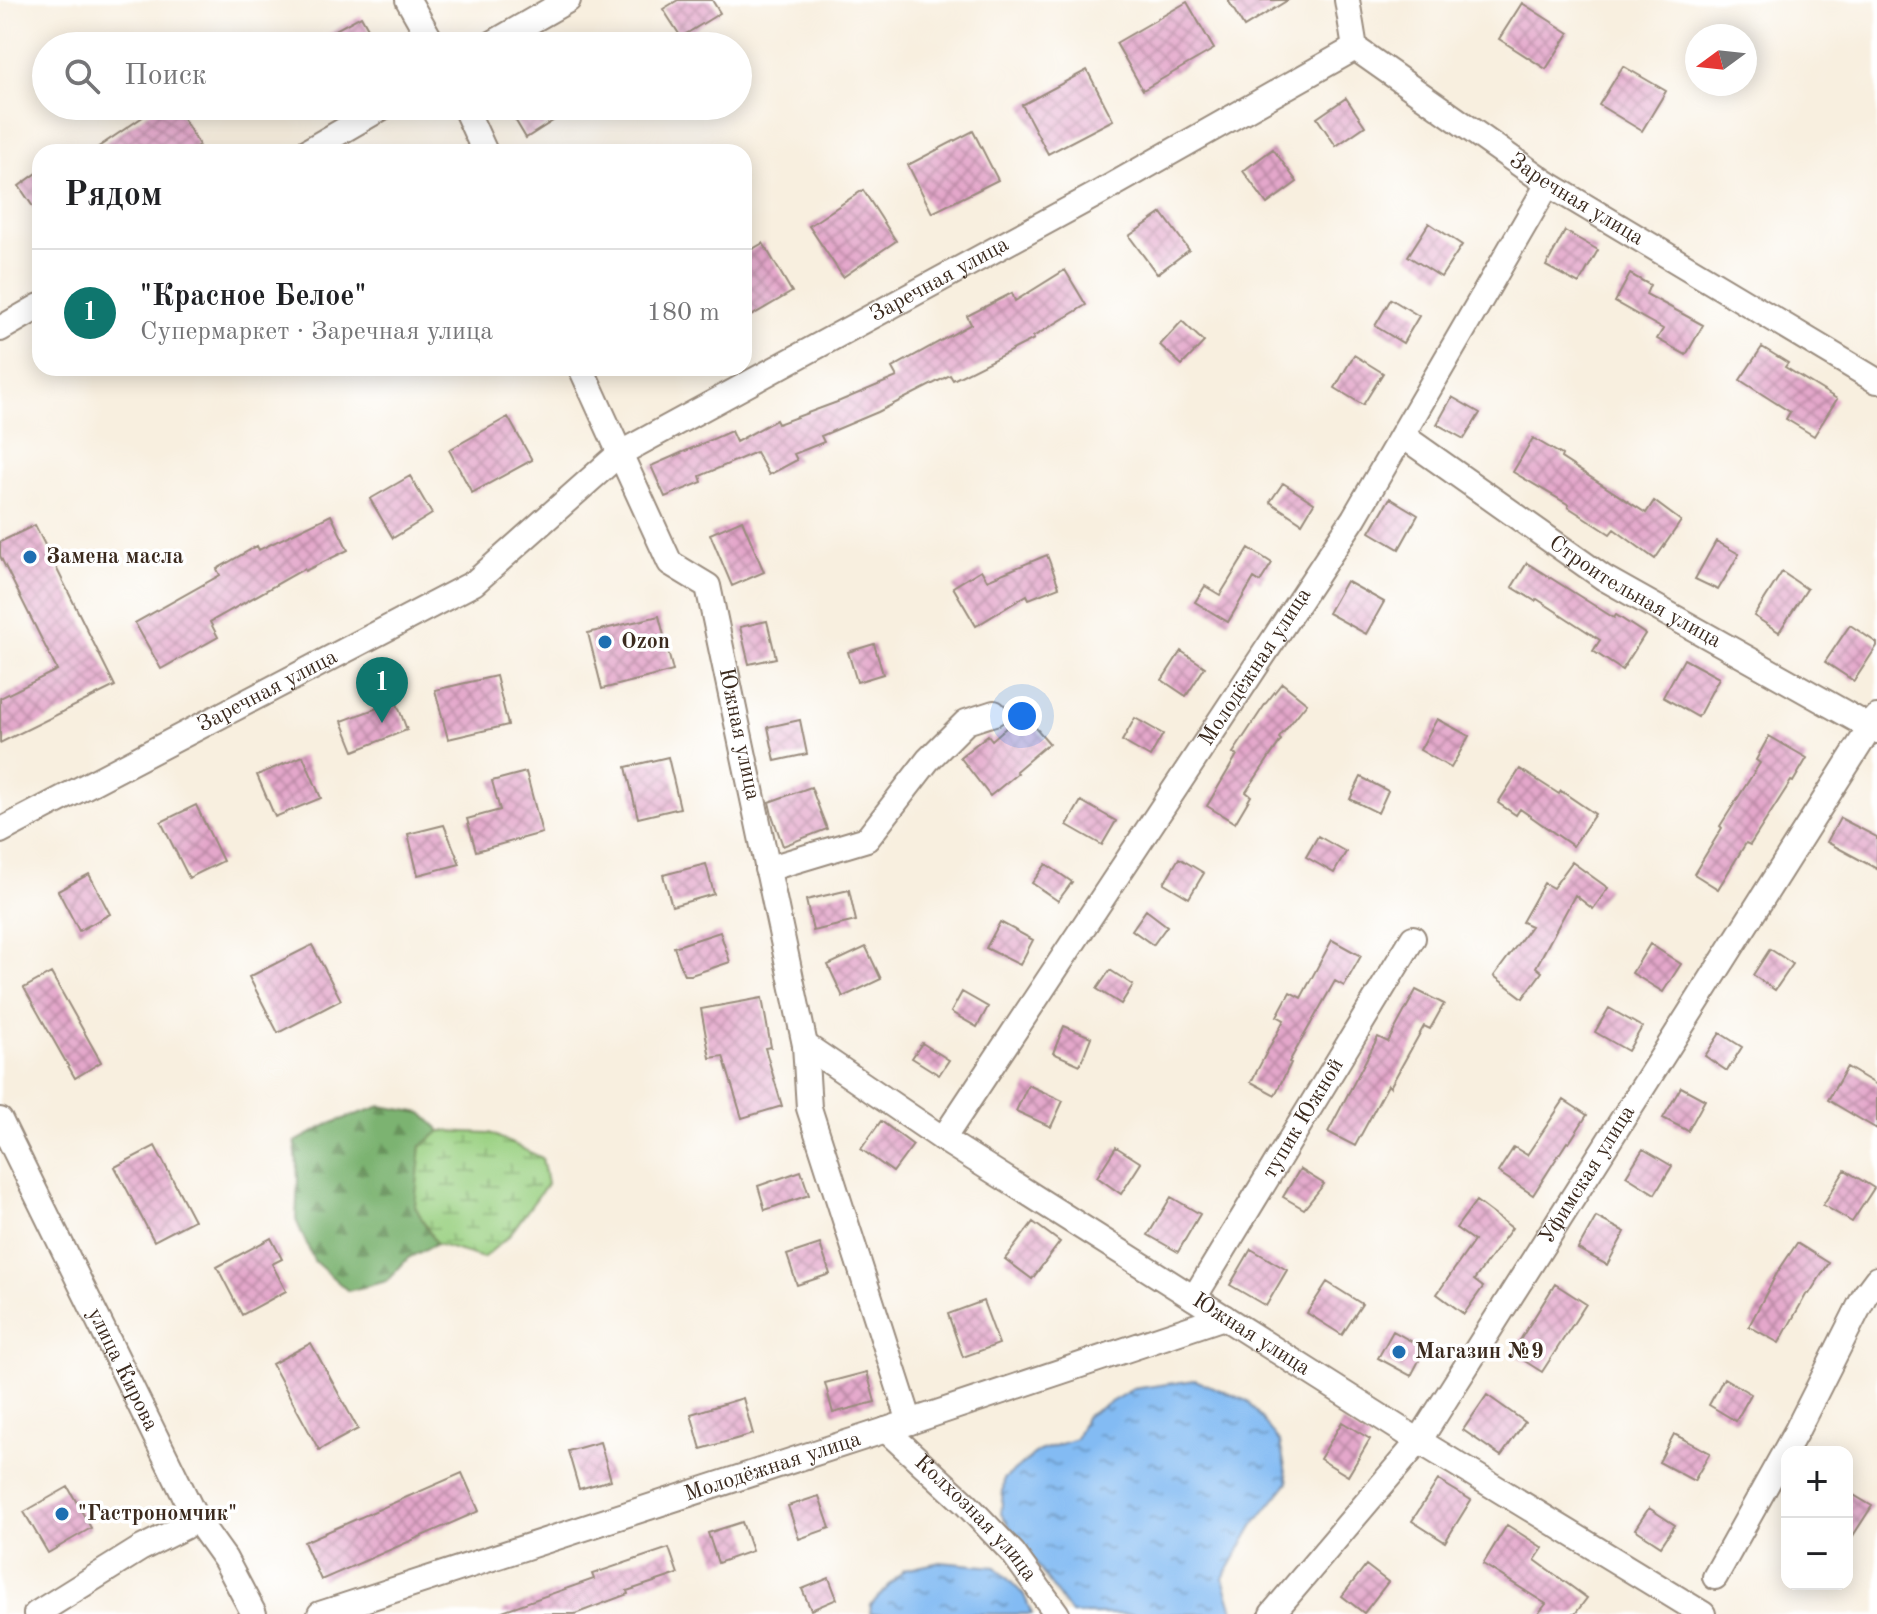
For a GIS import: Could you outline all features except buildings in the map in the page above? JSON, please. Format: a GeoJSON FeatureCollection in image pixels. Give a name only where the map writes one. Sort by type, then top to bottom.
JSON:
{"type":"FeatureCollection","features":[{"type":"Feature","properties":{"kind":"street"},"geometry":{"type":"LineString","coordinates":[[408,0],[426,32]]}},
{"type":"Feature","properties":{"kind":"street"},"geometry":{"type":"LineString","coordinates":[[512,32],[568,0]]}},
{"type":"Feature","properties":{"kind":"street"},"geometry":{"type":"LineString","coordinates":[[1347,0],[1355,48]]}},
{"type":"Feature","properties":{"kind":"street","name":"Заречная улица"},"geometry":{"type":"LineString","coordinates":[[0,831],[474,583],[619,454],[1099,193],[1355,48],[1548,184],[1877,381]]}},
{"type":"Feature","properties":{"kind":"street"},"geometry":{"type":"LineString","coordinates":[[320,144],[361,120]]}},
{"type":"Feature","properties":{"kind":"street"},"geometry":{"type":"LineString","coordinates":[[470,120],[481,144]]}},
{"type":"Feature","properties":{"kind":"street","name":"Молодёжная улица"},"geometry":{"type":"LineString","coordinates":[[943,1139],[1346,531],[1548,184]]}},
{"type":"Feature","properties":{"kind":"street"},"geometry":{"type":"LineString","coordinates":[[0,329],[32,311]]}},
{"type":"Feature","properties":{"kind":"street","name":"Южная улица"},"geometry":{"type":"LineString","coordinates":[[585,376],[670,563],[708,586],[805,1045],[809,1108],[910,1422]]}},
{"type":"Feature","properties":{"kind":"street","name":"Строительная улица"},"geometry":{"type":"LineString","coordinates":[[1403,436],[1604,578],[1875,725]]}},
{"type":"Feature","properties":{"kind":"street"},"geometry":{"type":"LineString","coordinates":[[767,869],[867,839],[928,760],[966,722],[994,713]]}},
{"type":"Feature","properties":{"kind":"street","name":"Уфимская улица"},"geometry":{"type":"LineString","coordinates":[[1272,1614],[1419,1441],[1875,725]]}},
{"type":"Feature","properties":{"kind":"street","name":"тупик Южной"},"geometry":{"type":"LineString","coordinates":[[1194,1298],[1413,938]]}},
{"type":"Feature","properties":{"kind":"street","name":"Южная улица"},"geometry":{"type":"LineString","coordinates":[[805,1045],[943,1139],[1419,1441],[1703,1614]]}},
{"type":"Feature","properties":{"kind":"street","name":"улица Кирова"},"geometry":{"type":"LineString","coordinates":[[0,1120],[195,1517],[225,1559],[254,1614]]}},
{"type":"Feature","properties":{"kind":"street"},"geometry":{"type":"LineString","coordinates":[[1715,1577],[1797,1430],[1865,1295],[1877,1279]]}},
{"type":"Feature","properties":{"kind":"street","name":"Молодёжная улица"},"geometry":{"type":"LineString","coordinates":[[320,1614],[1224,1317]]}},
{"type":"Feature","properties":{"kind":"street","name":"Колхозная улица"},"geometry":{"type":"LineString","coordinates":[[886,1430],[966,1504],[1013,1553],[1057,1614]]}},
{"type":"Feature","properties":{"kind":"street"},"geometry":{"type":"LineString","coordinates":[[36,1614],[140,1549],[184,1527],[195,1517]]}},
{"type":"Feature","properties":{"kind":"green space"},"geometry":{"type":"Polygon","coordinates":[[[381,1106],[422,1113],[441,1131],[421,1146],[415,1206],[436,1244],[408,1258],[387,1281],[348,1291],[314,1261],[296,1220],[298,1178],[295,1142],[329,1124],[381,1106]]]}},
{"type":"Feature","properties":{"kind":"green space"},"geometry":{"type":"Polygon","coordinates":[[[441,1131],[490,1133],[542,1158],[547,1184],[508,1237],[483,1258],[436,1244],[415,1206],[421,1146],[441,1131]]]}},
{"type":"Feature","properties":{"kind":"water"},"geometry":{"type":"Polygon","coordinates":[[[1195,1380],[1248,1401],[1280,1443],[1288,1482],[1253,1526],[1223,1578],[1234,1614],[1071,1614],[1001,1514],[1004,1479],[1039,1451],[1076,1439],[1085,1417],[1133,1389],[1195,1380]]]}},
{"type":"Feature","properties":{"kind":"water"},"geometry":{"type":"Polygon","coordinates":[[[940,1562],[996,1567],[1024,1595],[1032,1614],[870,1614],[871,1605],[904,1570],[940,1562]]]}},
{"type":"Feature","properties":{"kind":"place","name":"Замена масла"},"geometry":{"type":"Point","coordinates":[30,557]}},
{"type":"Feature","properties":{"kind":"place","name":"Ozon"},"geometry":{"type":"Point","coordinates":[605,642]}},
{"type":"Feature","properties":{"kind":"place","name":"\"Красное Белое\""},"geometry":{"type":"Point","coordinates":[382,723]}},
{"type":"Feature","properties":{"kind":"place","name":"Магазин №9"},"geometry":{"type":"Point","coordinates":[1399,1352]}},
{"type":"Feature","properties":{"kind":"place","name":"\"Гастрономчик\""},"geometry":{"type":"Point","coordinates":[62,1514]}}]}
